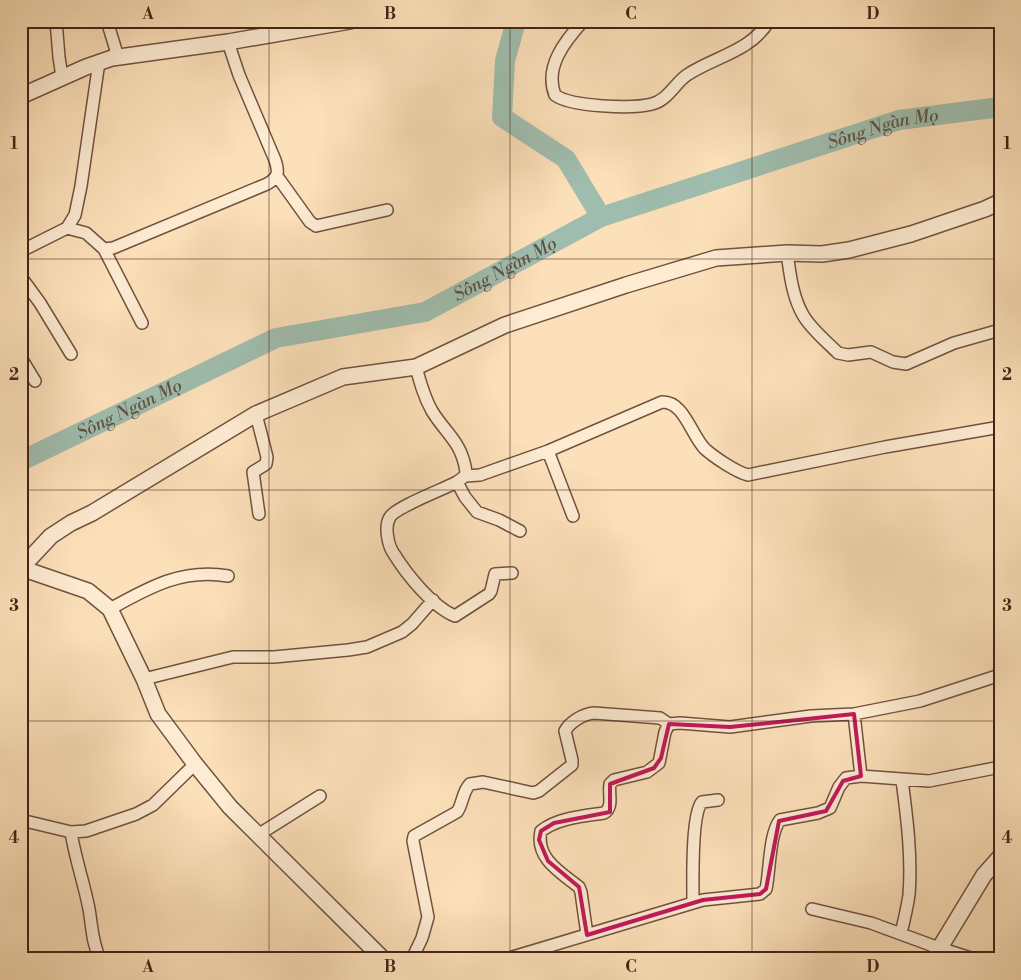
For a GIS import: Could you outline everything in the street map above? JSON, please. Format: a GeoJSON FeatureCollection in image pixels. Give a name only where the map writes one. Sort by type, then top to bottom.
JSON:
{"type":"FeatureCollection","features":[{"type":"Feature","properties":{"kind":"street"},"geometry":{"type":"LineString","coordinates":[[56,21],[58,56],[62,77]]}},
{"type":"Feature","properties":{"kind":"street"},"geometry":{"type":"LineString","coordinates":[[107,21],[118,57]]}},
{"type":"Feature","properties":{"kind":"street"},"geometry":{"type":"LineString","coordinates":[[21,96],[99,62],[118,57],[228,42],[350,21]]}},
{"type":"Feature","properties":{"kind":"street"},"geometry":{"type":"LineString","coordinates":[[583,21],[562,47],[555,61],[552,78],[555,95],[558,98],[582,103],[624,107],[646,105],[660,100],[688,74],[726,56],[762,33],[769,21]]}},
{"type":"Feature","properties":{"kind":"street"},"geometry":{"type":"LineString","coordinates":[[228,42],[275,160],[277,176],[310,222],[316,226],[386,210]]}},
{"type":"Feature","properties":{"kind":"street"},"geometry":{"type":"LineString","coordinates":[[21,252],[67,228],[78,206],[99,62]]}},
{"type":"Feature","properties":{"kind":"street"},"geometry":{"type":"LineString","coordinates":[[104,249],[113,248],[267,184],[277,176]]}},
{"type":"Feature","properties":{"kind":"street"},"geometry":{"type":"LineString","coordinates":[[383,959],[230,807],[195,764],[158,714],[144,679],[110,609],[88,590],[21,568],[51,536],[256,414],[344,378],[416,367],[504,325],[635,282],[716,258],[787,253],[822,254],[849,250],[911,234],[985,209],[1000,202]]}},
{"type":"Feature","properties":{"kind":"street"},"geometry":{"type":"LineString","coordinates":[[67,228],[86,232],[104,249],[142,323]]}},
{"type":"Feature","properties":{"kind":"street"},"geometry":{"type":"LineString","coordinates":[[787,253],[796,300],[802,314],[838,353],[843,355],[871,352],[893,362],[906,364],[954,343],[1000,330]]}},
{"type":"Feature","properties":{"kind":"street"},"geometry":{"type":"LineString","coordinates":[[21,277],[40,303],[71,354]]}},
{"type":"Feature","properties":{"kind":"street"},"geometry":{"type":"LineString","coordinates":[[21,358],[35,381]]}},
{"type":"Feature","properties":{"kind":"street"},"geometry":{"type":"LineString","coordinates":[[416,367],[428,404],[458,445],[465,468],[461,479],[465,497],[477,512],[499,520],[520,531]]}},
{"type":"Feature","properties":{"kind":"street"},"geometry":{"type":"LineString","coordinates":[[512,572],[495,574],[491,591],[488,594],[459,615],[452,615],[420,588],[393,553],[390,546],[388,524],[392,515],[461,479],[480,475],[548,451],[662,402],[671,403],[679,408],[704,448],[730,466],[748,475],[885,447],[1000,427]]}},
{"type":"Feature","properties":{"kind":"street"},"geometry":{"type":"LineString","coordinates":[[256,414],[267,460],[266,464],[254,470],[253,475],[259,514]]}},
{"type":"Feature","properties":{"kind":"street"},"geometry":{"type":"LineString","coordinates":[[548,451],[573,516]]}},
{"type":"Feature","properties":{"kind":"street"},"geometry":{"type":"LineString","coordinates":[[110,609],[155,584],[169,580],[208,574],[228,576]]}},
{"type":"Feature","properties":{"kind":"street"},"geometry":{"type":"LineString","coordinates":[[144,679],[233,657],[274,657],[348,650],[378,644],[402,632],[412,624],[433,600]]}},
{"type":"Feature","properties":{"kind":"street"},"geometry":{"type":"LineString","coordinates":[[412,959],[428,918],[413,841],[414,836],[457,812],[461,807],[466,788],[470,784],[483,782],[527,792],[539,791],[572,765],[564,731],[586,714],[660,718],[669,724],[680,723],[730,727],[811,716],[854,714],[920,701],[1000,675]]}},
{"type":"Feature","properties":{"kind":"street"},"geometry":{"type":"LineString","coordinates":[[854,714],[861,776]]}},
{"type":"Feature","properties":{"kind":"street"},"geometry":{"type":"LineString","coordinates":[[588,935],[581,892],[544,856],[539,840],[541,831],[554,823],[607,811],[610,807],[610,784],[614,780],[647,772],[659,763],[665,732],[669,724]]}},
{"type":"Feature","properties":{"kind":"street"},"geometry":{"type":"LineString","coordinates":[[21,820],[71,832],[86,831],[142,812],[153,805],[195,764]]}},
{"type":"Feature","properties":{"kind":"street"},"geometry":{"type":"LineString","coordinates":[[506,959],[550,944],[588,935],[693,903],[714,898],[760,894],[766,889],[774,834],[780,820],[826,810],[832,805],[843,781],[852,776],[929,781],[1000,766]]}},
{"type":"Feature","properties":{"kind":"street"},"geometry":{"type":"LineString","coordinates":[[901,933],[910,877],[902,780]]}},
{"type":"Feature","properties":{"kind":"street"},"geometry":{"type":"LineString","coordinates":[[258,835],[320,796]]}},
{"type":"Feature","properties":{"kind":"street"},"geometry":{"type":"LineString","coordinates":[[693,903],[694,841],[698,811],[702,802],[718,800]]}},
{"type":"Feature","properties":{"kind":"street"},"geometry":{"type":"LineString","coordinates":[[71,832],[74,854],[90,911],[93,935],[100,959]]}},
{"type":"Feature","properties":{"kind":"street"},"geometry":{"type":"LineString","coordinates":[[936,954],[984,875],[1000,857]]}},
{"type":"Feature","properties":{"kind":"street"},"geometry":{"type":"LineString","coordinates":[[812,909],[871,923],[901,933],[936,954],[974,959]]}},
{"type":"Feature","properties":{"kind":"highlighted area"},"geometry":{"type":"Polygon","coordinates":[[[854,714],[861,776],[843,781],[826,811],[779,821],[766,889],[760,894],[703,900],[587,935],[579,887],[548,861],[539,840],[541,831],[554,823],[610,812],[610,784],[654,768],[661,758],[669,724],[730,727],[854,714]]]}},
{"type":"Feature","properties":{"kind":"waterway"},"geometry":{"type":"LineString","coordinates":[[516,21],[505,61],[502,117],[566,159],[601,217]]}},
{"type":"Feature","properties":{"kind":"waterway","name":"Sông Ngàn Mọ"},"geometry":{"type":"LineString","coordinates":[[21,461],[276,338],[425,312],[601,217],[899,120],[1000,107]]}}]}
